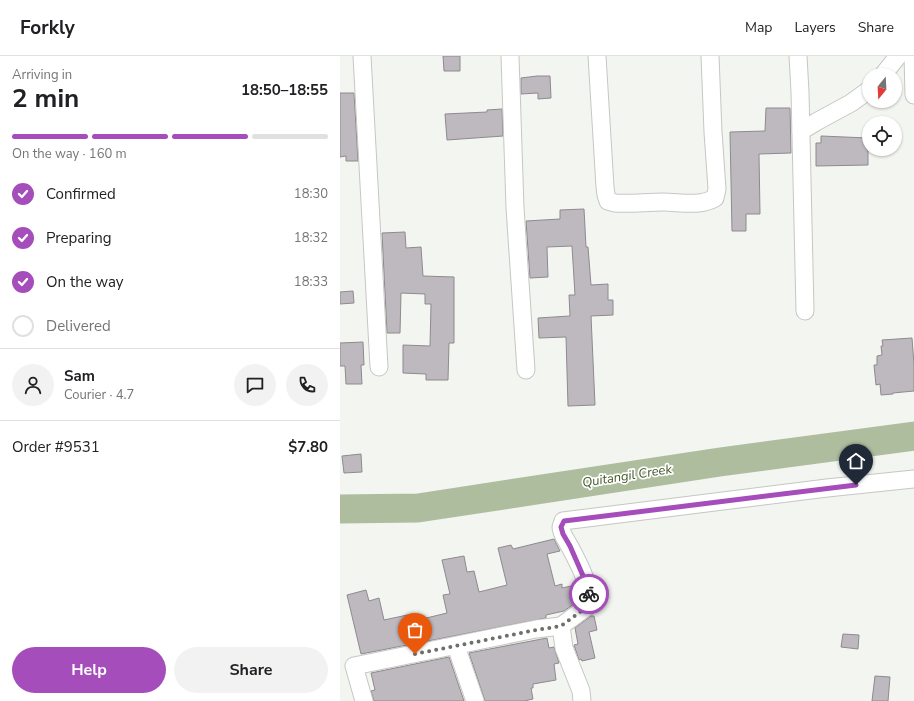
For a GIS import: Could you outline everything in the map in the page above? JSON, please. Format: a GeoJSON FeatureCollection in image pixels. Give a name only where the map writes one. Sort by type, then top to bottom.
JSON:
{"type":"FeatureCollection","features":[{"type":"Feature","properties":{"kind":"street"},"geometry":{"type":"LineString","coordinates":[[362,56],[379,366]]}},
{"type":"Feature","properties":{"kind":"street"},"geometry":{"type":"LineString","coordinates":[[510,56],[516,208],[526,370]]}},
{"type":"Feature","properties":{"kind":"street"},"geometry":{"type":"LineString","coordinates":[[597,56],[605,187],[608,201],[615,203],[664,202],[693,204],[709,202],[715,198],[717,190],[710,56]]}},
{"type":"Feature","properties":{"kind":"street"},"geometry":{"type":"LineString","coordinates":[[798,56],[805,311]]}},
{"type":"Feature","properties":{"kind":"street"},"geometry":{"type":"LineString","coordinates":[[889,68],[898,56]]}},
{"type":"Feature","properties":{"kind":"street"},"geometry":{"type":"LineString","coordinates":[[913,56],[914,95]]}},
{"type":"Feature","properties":{"kind":"street"},"geometry":{"type":"LineString","coordinates":[[801,131],[851,103],[862,95]]}},
{"type":"Feature","properties":{"kind":"street"},"geometry":{"type":"LineString","coordinates":[[364,701],[354,666],[561,626],[588,606],[590,598],[584,578],[561,527],[564,521],[914,478]]}},
{"type":"Feature","properties":{"kind":"street"},"geometry":{"type":"LineString","coordinates":[[561,626],[564,648],[581,691],[582,701]]}},
{"type":"Feature","properties":{"kind":"street"},"geometry":{"type":"LineString","coordinates":[[456,646],[475,701]]}},
{"type":"Feature","properties":{"kind":"building"},"geometry":{"type":"Polygon","coordinates":[[[443,56],[460,56],[460,71],[444,71],[443,56]]]}},
{"type":"Feature","properties":{"kind":"building"},"geometry":{"type":"Polygon","coordinates":[[[550,76],[551,98],[538,99],[538,93],[521,94],[521,78],[550,76]]]}},
{"type":"Feature","properties":{"kind":"building"},"geometry":{"type":"Polygon","coordinates":[[[340,93],[354,93],[358,161],[346,161],[346,156],[340,157],[340,93]]]}},
{"type":"Feature","properties":{"kind":"building"},"geometry":{"type":"Polygon","coordinates":[[[766,108],[790,108],[791,153],[759,154],[760,214],[746,214],[746,231],[732,231],[730,132],[765,131],[766,108]]]}},
{"type":"Feature","properties":{"kind":"building"},"geometry":{"type":"Polygon","coordinates":[[[502,109],[503,136],[447,140],[445,114],[487,112],[487,110],[502,109]]]}},
{"type":"Feature","properties":{"kind":"building"},"geometry":{"type":"Polygon","coordinates":[[[821,136],[862,138],[862,156],[868,156],[868,165],[816,166],[816,143],[821,143],[821,136]]]}},
{"type":"Feature","properties":{"kind":"building"},"geometry":{"type":"Polygon","coordinates":[[[584,209],[586,247],[588,247],[591,285],[608,284],[608,300],[613,300],[613,315],[591,316],[595,405],[568,406],[566,337],[539,338],[538,318],[570,316],[569,295],[575,295],[572,246],[547,247],[548,277],[530,278],[526,221],[560,219],[560,210],[584,209]]]}},
{"type":"Feature","properties":{"kind":"building"},"geometry":{"type":"Polygon","coordinates":[[[405,232],[406,248],[421,247],[423,276],[454,277],[454,343],[449,343],[448,380],[426,380],[426,374],[403,373],[403,345],[430,346],[431,304],[425,304],[425,294],[401,293],[400,333],[387,333],[382,233],[405,232]]]}},
{"type":"Feature","properties":{"kind":"building"},"geometry":{"type":"Polygon","coordinates":[[[353,291],[354,303],[340,304],[340,292],[353,291]]]}},
{"type":"Feature","properties":{"kind":"building"},"geometry":{"type":"Polygon","coordinates":[[[912,338],[914,391],[881,395],[880,384],[876,385],[874,365],[877,365],[877,356],[882,355],[882,340],[912,338]]]}},
{"type":"Feature","properties":{"kind":"building"},"geometry":{"type":"Polygon","coordinates":[[[363,342],[364,365],[361,365],[362,384],[346,384],[345,366],[340,366],[340,343],[363,342]]]}},
{"type":"Feature","properties":{"kind":"building"},"geometry":{"type":"Polygon","coordinates":[[[361,454],[362,472],[344,473],[342,456],[361,454]]]}},
{"type":"Feature","properties":{"kind":"building"},"geometry":{"type":"Polygon","coordinates":[[[554,539],[560,551],[547,554],[555,586],[562,584],[562,588],[576,585],[578,594],[578,601],[564,611],[546,615],[546,618],[361,654],[347,595],[366,590],[369,601],[379,598],[384,620],[412,614],[414,621],[447,613],[443,595],[450,594],[442,560],[464,556],[467,572],[474,571],[479,592],[507,585],[498,548],[511,545],[513,549],[554,539]]]}},
{"type":"Feature","properties":{"kind":"building"},"geometry":{"type":"Polygon","coordinates":[[[591,616],[594,616],[597,630],[589,632],[595,658],[582,661],[581,659],[579,660],[574,645],[578,644],[575,628],[591,616]]]}},
{"type":"Feature","properties":{"kind":"building"},"geometry":{"type":"Polygon","coordinates":[[[843,634],[859,635],[858,649],[841,647],[843,634]]]}},
{"type":"Feature","properties":{"kind":"building"},"geometry":{"type":"Polygon","coordinates":[[[547,638],[549,648],[554,647],[559,663],[554,664],[556,680],[533,684],[533,688],[531,688],[533,699],[524,701],[485,701],[469,653],[547,638]]]}},
{"type":"Feature","properties":{"kind":"building"},"geometry":{"type":"Polygon","coordinates":[[[449,657],[464,701],[374,701],[371,691],[375,690],[371,673],[449,657]]]}},
{"type":"Feature","properties":{"kind":"building"},"geometry":{"type":"Polygon","coordinates":[[[875,676],[890,677],[888,701],[872,701],[875,676]]]}},
{"type":"Feature","properties":{"kind":"waterway","name":"Quitangil Creek"},"geometry":{"type":"LineString","coordinates":[[340,509],[418,508],[720,462],[914,436]]}},
{"type":"Feature","properties":{"kind":"way so far"},"geometry":{"type":"LineString","coordinates":[[415,654],[561,626],[588,606],[590,598],[589,594]]}},
{"type":"Feature","properties":{"kind":"route"},"geometry":{"type":"LineString","coordinates":[[589,594],[584,578],[563,534],[561,527],[564,521],[856,485]]}}]}
